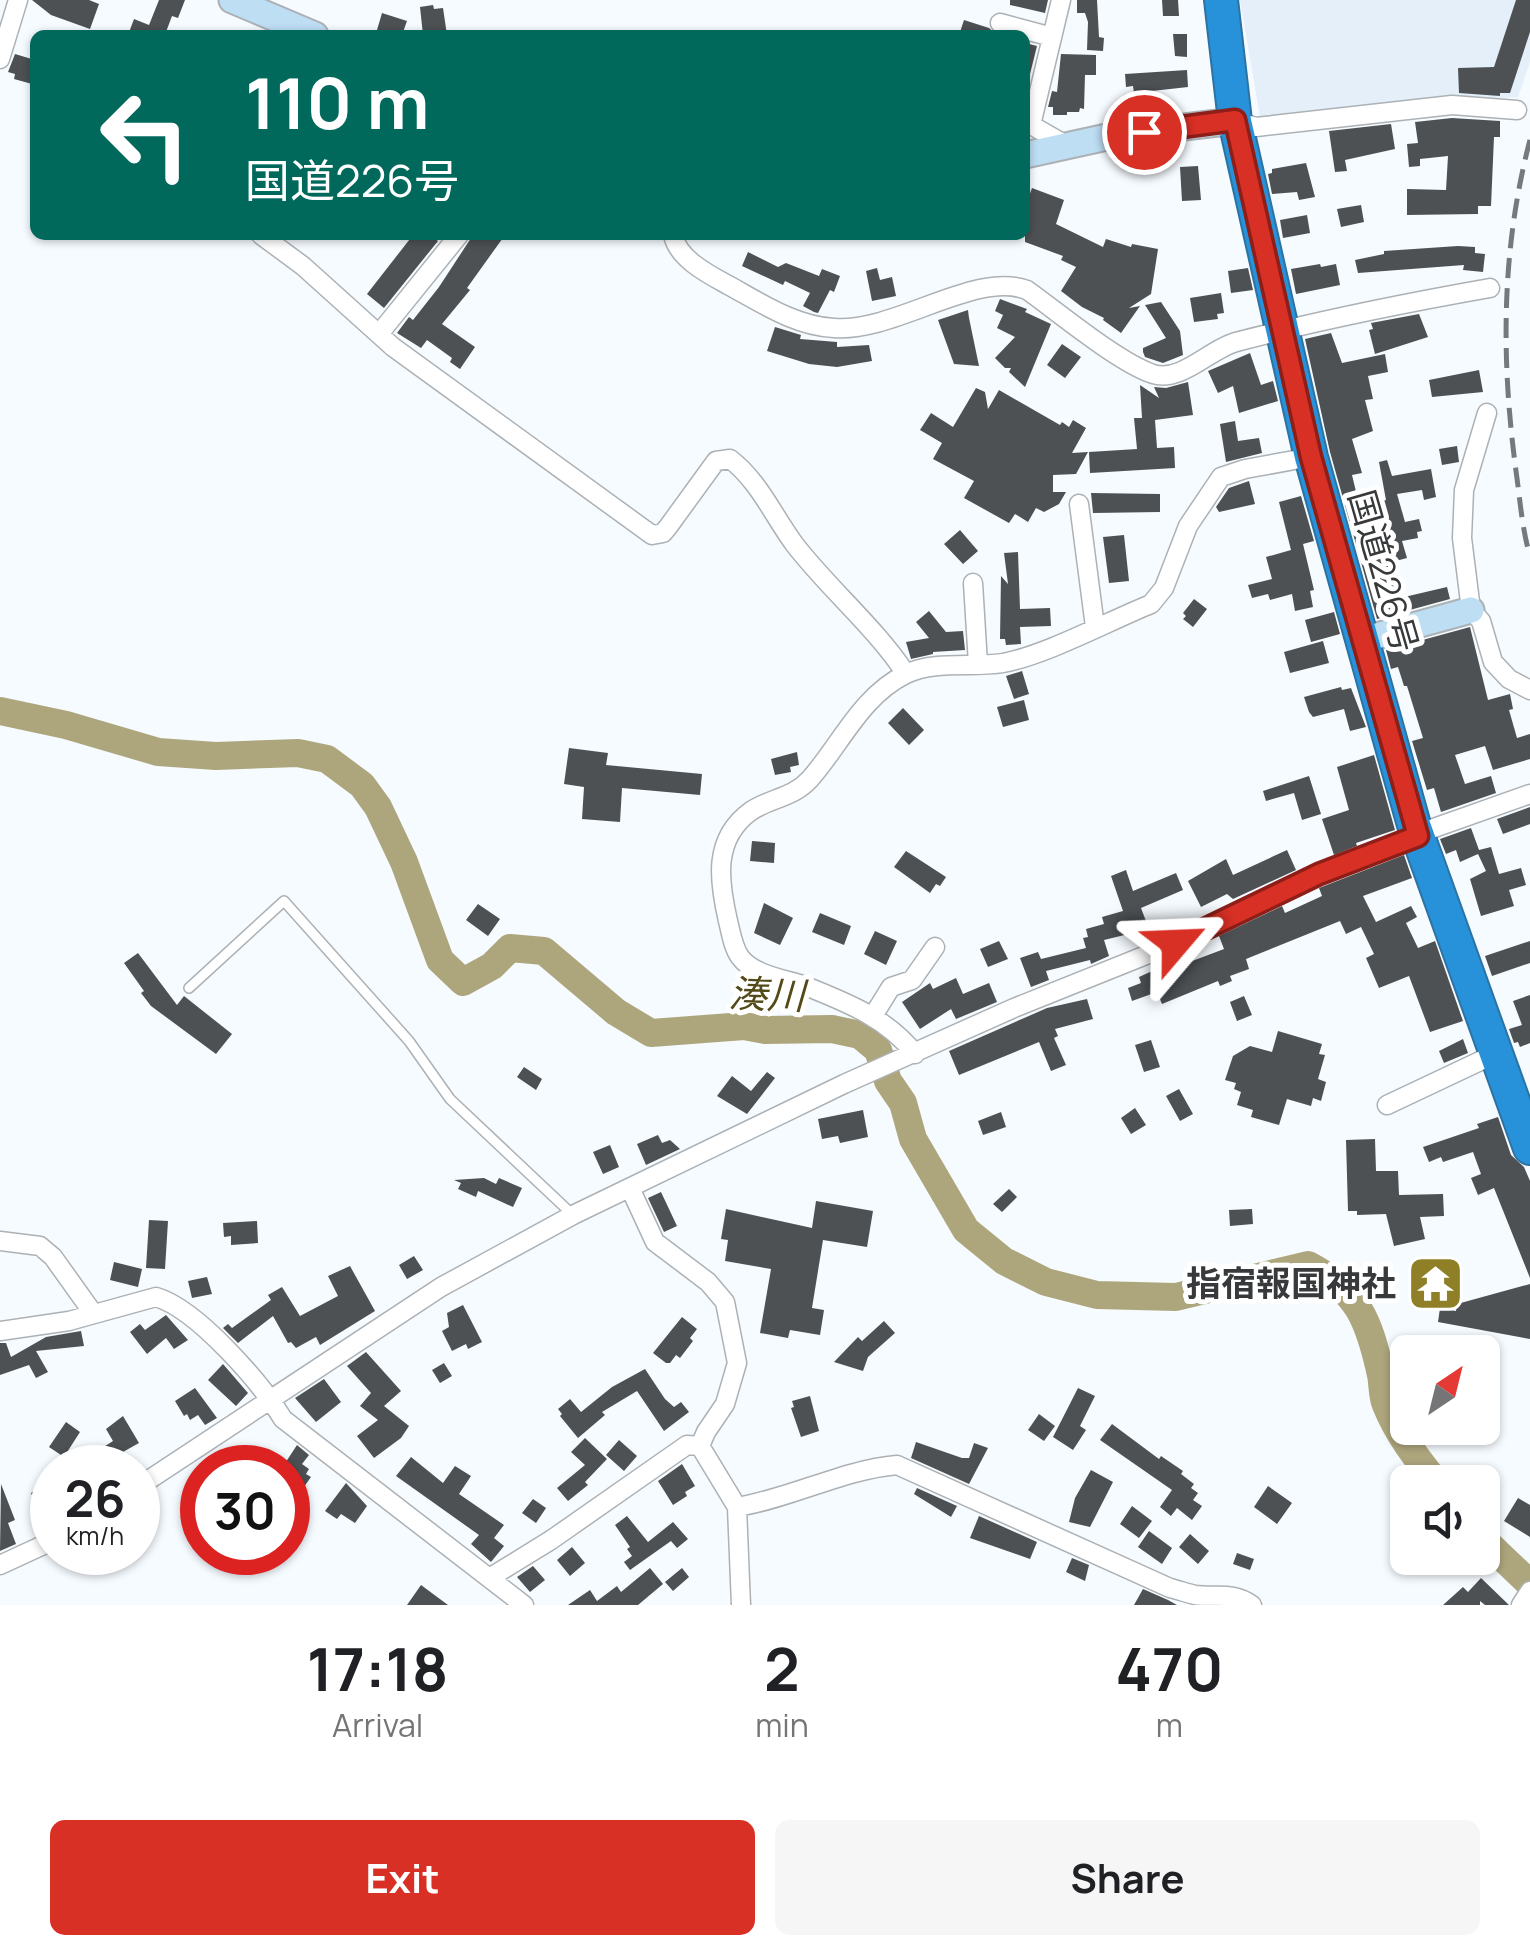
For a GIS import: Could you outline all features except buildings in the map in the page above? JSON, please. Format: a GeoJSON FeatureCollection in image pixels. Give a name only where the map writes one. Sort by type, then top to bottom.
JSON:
{"type":"FeatureCollection","features":[{"type":"Feature","properties":{"kind":"highway","name":"国道226号"},"geometry":{"type":"LineString","coordinates":[[1221,0],[1235,120],[1311,457],[1418,835],[1530,1148]]}},
{"type":"Feature","properties":{"kind":"main road"},"geometry":{"type":"LineString","coordinates":[[232,0],[271,27]]}},
{"type":"Feature","properties":{"kind":"main road"},"geometry":{"type":"LineString","coordinates":[[1030,155],[1066,145],[1235,120]]}},
{"type":"Feature","properties":{"kind":"main road"},"geometry":{"type":"LineString","coordinates":[[1362,640],[1471,610]]}},
{"type":"Feature","properties":{"kind":"street"},"geometry":{"type":"LineString","coordinates":[[0,59],[18,0]]}},
{"type":"Feature","properties":{"kind":"street"},"geometry":{"type":"LineString","coordinates":[[1061,0],[1052,36],[1033,80],[1031,125],[1066,145]]}},
{"type":"Feature","properties":{"kind":"street"},"geometry":{"type":"LineString","coordinates":[[1000,23],[1028,30]]}},
{"type":"Feature","properties":{"kind":"street"},"geometry":{"type":"LineString","coordinates":[[1030,30],[1052,36]]}},
{"type":"Feature","properties":{"kind":"street"},"geometry":{"type":"LineString","coordinates":[[1235,120],[1256,127],[1452,105],[1517,110]]}},
{"type":"Feature","properties":{"kind":"street"},"geometry":{"type":"LineString","coordinates":[[268,240],[303,266],[378,334],[652,535],[668,527],[716,462],[730,459],[758,490],[796,546],[888,647],[906,674]]}},
{"type":"Feature","properties":{"kind":"street"},"geometry":{"type":"LineString","coordinates":[[378,334],[456,240]]}},
{"type":"Feature","properties":{"kind":"street"},"geometry":{"type":"LineString","coordinates":[[674,240],[675,246],[703,272],[778,313],[834,328],[898,318],[1000,284],[1014,285],[1120,356],[1167,377],[1232,343],[1490,288]]}},
{"type":"Feature","properties":{"kind":"street"},"geometry":{"type":"LineString","coordinates":[[1487,413],[1464,490],[1462,538],[1471,610],[1481,621],[1493,662],[1509,679],[1530,690]]}},
{"type":"Feature","properties":{"kind":"street"},"geometry":{"type":"LineString","coordinates":[[910,1056],[900,1035],[873,1016],[748,966],[736,953],[719,873],[723,846],[736,825],[752,810],[790,795],[808,782],[856,716],[906,674],[1004,662],[1151,604],[1158,598],[1188,526],[1220,477],[1245,468],[1311,457]]}},
{"type":"Feature","properties":{"kind":"street"},"geometry":{"type":"LineString","coordinates":[[1079,504],[1095,627]]}},
{"type":"Feature","properties":{"kind":"street"},"geometry":{"type":"LineString","coordinates":[[973,584],[978,664]]}},
{"type":"Feature","properties":{"kind":"street"},"geometry":{"type":"LineString","coordinates":[[160,1471],[441,1287],[573,1214],[1014,1008],[1176,943],[1319,874],[1530,794]]}},
{"type":"Feature","properties":{"kind":"street"},"geometry":{"type":"LineString","coordinates":[[873,1016],[891,988],[912,980],[935,946]]}},
{"type":"Feature","properties":{"kind":"street"},"geometry":{"type":"LineString","coordinates":[[1387,1105],[1495,1054]]}},
{"type":"Feature","properties":{"kind":"street"},"geometry":{"type":"LineString","coordinates":[[630,1188],[655,1242],[708,1282],[725,1302],[737,1363],[725,1404],[700,1446]]}},
{"type":"Feature","properties":{"kind":"street"},"geometry":{"type":"LineString","coordinates":[[0,1242],[40,1246],[54,1257],[94,1313]]}},
{"type":"Feature","properties":{"kind":"street"},"geometry":{"type":"LineString","coordinates":[[0,1331],[21,1330],[156,1298],[169,1301],[191,1314],[270,1398],[283,1419],[524,1605]]}},
{"type":"Feature","properties":{"kind":"street"},"geometry":{"type":"LineString","coordinates":[[491,1577],[687,1445],[700,1446]]}},
{"type":"Feature","properties":{"kind":"street"},"geometry":{"type":"LineString","coordinates":[[700,1446],[737,1508],[741,1605]]}},
{"type":"Feature","properties":{"kind":"street"},"geometry":{"type":"LineString","coordinates":[[737,1508],[765,1503],[875,1467],[897,1465],[1170,1588],[1198,1595],[1240,1596],[1252,1605]]}},
{"type":"Feature","properties":{"kind":"street"},"geometry":{"type":"LineString","coordinates":[[0,1565],[30,1551]]}},
{"type":"Feature","properties":{"kind":"street"},"geometry":{"type":"LineString","coordinates":[[1520,1605],[1530,1591]]}},
{"type":"Feature","properties":{"kind":"lane"},"geometry":{"type":"LineString","coordinates":[[189,988],[284,901],[409,1041],[450,1098],[573,1214]]}},
{"type":"Feature","properties":{"kind":"shaded area"},"geometry":{"type":"Polygon","coordinates":[[[1240,0],[1530,0],[1530,62],[1518,97],[1439,101],[1261,123],[1240,0]]]}},
{"type":"Feature","properties":{"kind":"waterway","name":"湊川"},"geometry":{"type":"LineString","coordinates":[[0,711],[66,725],[158,752],[216,756],[298,753],[327,759],[362,785],[378,807],[404,862],[440,960],[463,982],[492,966],[510,948],[544,951],[616,1012],[651,1033],[744,1026],[765,1030],[832,1029],[860,1035],[878,1050],[888,1081],[903,1103],[913,1139],[966,1230],[1004,1261],[1046,1282],[1097,1295],[1176,1297],[1308,1265],[1339,1285],[1359,1309],[1372,1338],[1384,1398],[1423,1465]]}},
{"type":"Feature","properties":{"kind":"waterway","name":"湊川"},"geometry":{"type":"LineString","coordinates":[[1500,1555],[1530,1584]]}},
{"type":"Feature","properties":{"kind":"railway"},"geometry":{"type":"LineString","coordinates":[[1530,140],[1513,223],[1506,305],[1511,429],[1530,556]]}},
{"type":"Feature","properties":{"kind":"place","name":"指宿報国神社"},"geometry":{"type":"Point","coordinates":[1435,1283]}},
{"type":"Feature","properties":{"kind":"route"},"geometry":{"type":"LineString","coordinates":[[1144,132],[1235,120],[1311,457],[1418,836],[1319,874],[1176,943]]}}]}
